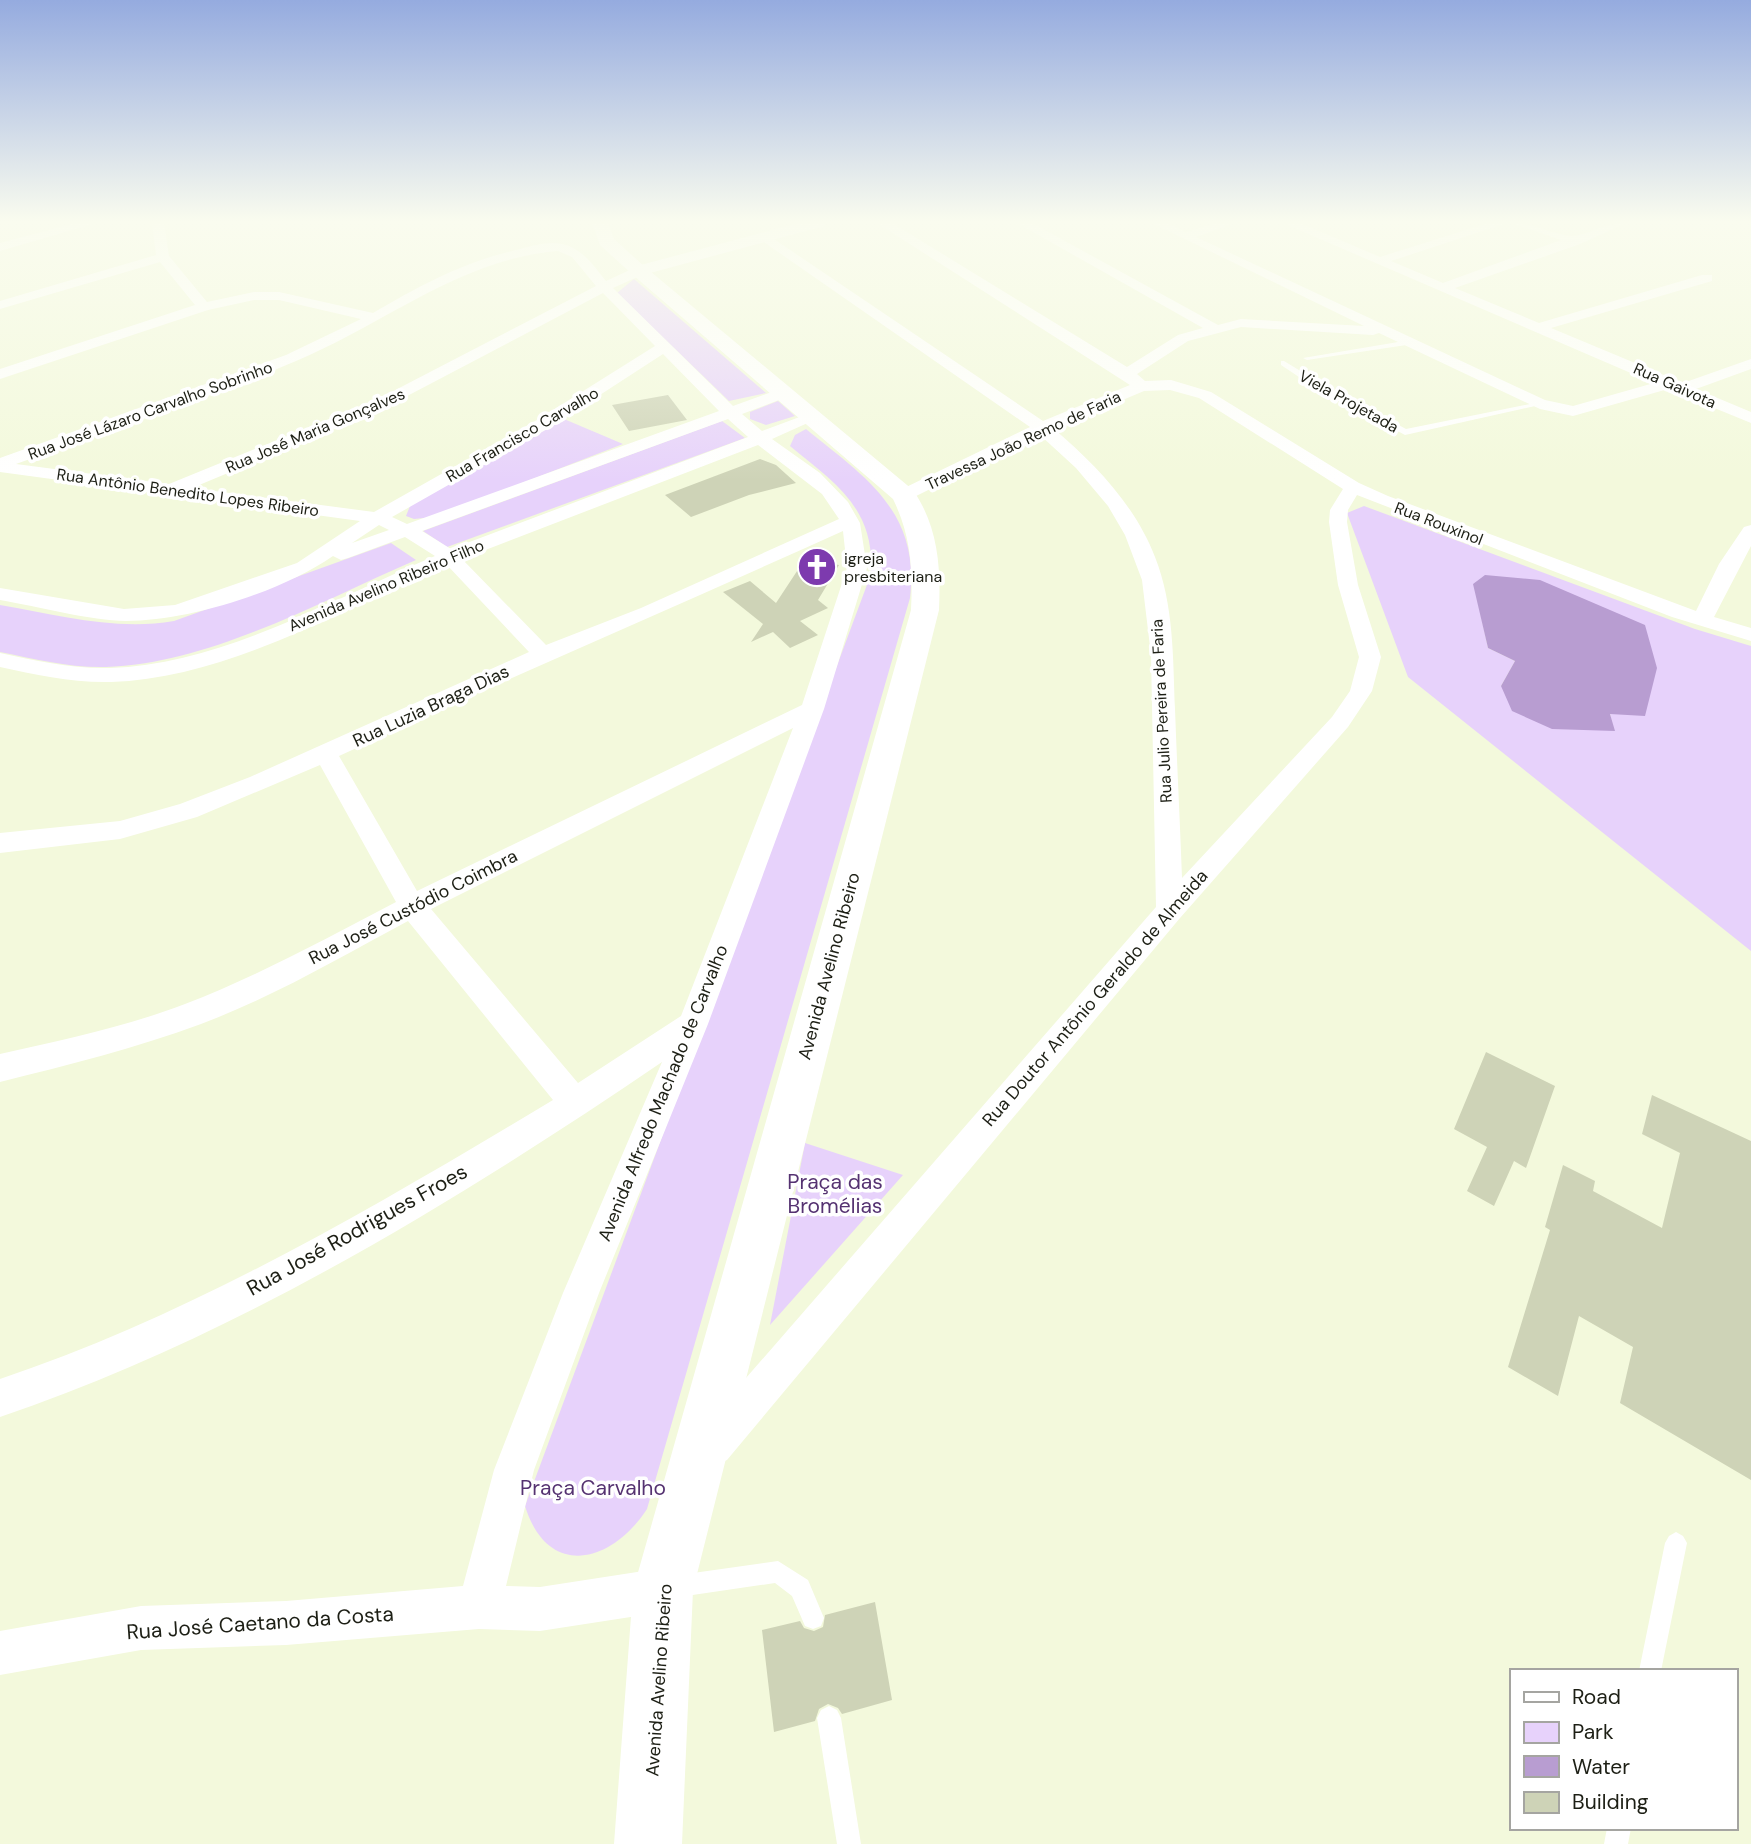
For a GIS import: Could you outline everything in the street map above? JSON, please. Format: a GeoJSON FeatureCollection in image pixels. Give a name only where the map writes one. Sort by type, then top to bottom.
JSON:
{"type":"FeatureCollection","features":[{"type":"Feature","properties":{"kind":"main road","name":"Avenida Avelino Ribeiro"},"geometry":{"type":"LineString","coordinates":[[649,1844],[663,1590],[693,1469],[925,610],[928,567],[921,529],[904,495],[685,309]]}},
{"type":"Feature","properties":{"kind":"street"},"geometry":{"type":"LineString","coordinates":[[0,374],[100,344],[198,309]]}},
{"type":"Feature","properties":{"kind":"street"},"geometry":{"type":"LineString","coordinates":[[334,309],[374,318]]}},
{"type":"Feature","properties":{"kind":"street","name":"Rua José Lázaro Carvalho Sobrinho"},"geometry":{"type":"LineString","coordinates":[[0,466],[258,371],[390,309]]}},
{"type":"Feature","properties":{"kind":"street","name":"Rua José Maria Gonçalves"},"geometry":{"type":"LineString","coordinates":[[173,489],[384,402],[560,309]]}},
{"type":"Feature","properties":{"kind":"street","name":"Rua José Lázaro Carvalho Sobrinho"},"geometry":{"type":"LineString","coordinates":[[628,309],[666,346]]}},
{"type":"Feature","properties":{"kind":"street","name":"Rua Julio Pereira de Faria"},"geometry":{"type":"LineString","coordinates":[[868,309],[1042,428],[1077,456],[1100,480],[1137,537],[1153,589],[1161,652],[1170,910]]}},
{"type":"Feature","properties":{"kind":"street"},"geometry":{"type":"LineString","coordinates":[[1023,309],[1127,373],[1141,386]]}},
{"type":"Feature","properties":{"kind":"street"},"geometry":{"type":"LineString","coordinates":[[1179,309],[1215,329]]}},
{"type":"Feature","properties":{"kind":"street"},"geometry":{"type":"LineString","coordinates":[[1340,309],[1540,404],[1573,411],[1676,386],[1751,364]]}},
{"type":"Feature","properties":{"kind":"street","name":"Rua Gaivota"},"geometry":{"type":"LineString","coordinates":[[1496,309],[1751,418]]}},
{"type":"Feature","properties":{"kind":"street"},"geometry":{"type":"LineString","coordinates":[[1541,327],[1602,309]]}},
{"type":"Feature","properties":{"kind":"street"},"geometry":{"type":"LineString","coordinates":[[1127,373],[1171,344],[1215,329],[1252,322],[1386,331]]}},
{"type":"Feature","properties":{"kind":"street","name":"Avenida Alfredo Machado de Carvalho"},"geometry":{"type":"LineString","coordinates":[[479,1607],[513,1470],[581,1293],[693,1024],[812,709],[857,569],[858,547],[846,511],[833,493],[732,414],[666,346]]}},
{"type":"Feature","properties":{"kind":"street","name":"Rua Francisco Carvalho"},"geometry":{"type":"LineString","coordinates":[[377,518],[544,424],[666,346]]}},
{"type":"Feature","properties":{"kind":"street","name":"Rua Rouxinol"},"geometry":{"type":"LineString","coordinates":[[1141,386],[1171,385],[1205,395],[1353,487],[1432,521],[1702,620],[1751,635]]}},
{"type":"Feature","properties":{"kind":"street","name":"Travessa João Remo de Faria"},"geometry":{"type":"LineString","coordinates":[[904,495],[1042,428],[1141,386]]}},
{"type":"Feature","properties":{"kind":"street"},"geometry":{"type":"LineString","coordinates":[[0,594],[106,613],[144,615],[176,611],[408,531],[786,392]]}},
{"type":"Feature","properties":{"kind":"street"},"geometry":{"type":"LineString","coordinates":[[760,438],[813,418]]}},
{"type":"Feature","properties":{"kind":"street","name":"Avenida Avelino Ribeiro Filho"},"geometry":{"type":"LineString","coordinates":[[0,660],[38,668],[89,673],[125,674],[160,668],[264,636],[449,556],[760,438]]}},
{"type":"Feature","properties":{"kind":"street","name":"Rua Antônio Benedito Lopes Ribeiro"},"geometry":{"type":"LineString","coordinates":[[0,466],[377,518],[408,531],[449,556],[543,654]]}},
{"type":"Feature","properties":{"kind":"street","name":"Rua Doutor Antônio Geraldo de Almeida"},"geometry":{"type":"LineString","coordinates":[[693,1469],[1170,910],[1340,722],[1361,691],[1370,657],[1348,585],[1338,522],[1339,510],[1353,487]]}},
{"type":"Feature","properties":{"kind":"street"},"geometry":{"type":"LineString","coordinates":[[304,567],[377,518]]}},
{"type":"Feature","properties":{"kind":"street","name":"Rua Luzia Braga Dias"},"geometry":{"type":"LineString","coordinates":[[0,843],[120,830],[188,811],[326,754],[543,654],[648,612],[849,521]]}},
{"type":"Feature","properties":{"kind":"street"},"geometry":{"type":"LineString","coordinates":[[1702,620],[1729,564],[1751,531]]}},
{"type":"Feature","properties":{"kind":"street","name":"Rua José Custódio Coimbra"},"geometry":{"type":"LineString","coordinates":[[0,1068],[102,1044],[193,1014],[308,961],[412,906],[812,709]]}},
{"type":"Feature","properties":{"kind":"street"},"geometry":{"type":"LineString","coordinates":[[326,754],[412,906],[575,1103]]}},
{"type":"Feature","properties":{"kind":"street","name":"Rua José Rodrigues Froes"},"geometry":{"type":"LineString","coordinates":[[0,1398],[71,1374],[268,1282],[421,1198],[575,1103],[693,1024]]}},
{"type":"Feature","properties":{"kind":"street"},"geometry":{"type":"LineString","coordinates":[[479,1607],[540,1609],[663,1590]]}},
{"type":"Feature","properties":{"kind":"street","name":"Rua José Caetano da Costa"},"geometry":{"type":"LineString","coordinates":[[0,1653],[141,1628],[286,1623],[479,1607]]}},
{"type":"Feature","properties":{"kind":"lane","name":"Viela Projetada"},"geometry":{"type":"LineString","coordinates":[[1307,358],[1410,342]]}},
{"type":"Feature","properties":{"kind":"lane","name":"Viela Projetada"},"geometry":{"type":"LineString","coordinates":[[1284,363],[1314,383],[1405,432],[1540,404]]}},
{"type":"Feature","properties":{"kind":"lane"},"geometry":{"type":"LineString","coordinates":[[1650,1669],[1676,1543]]}},
{"type":"Feature","properties":{"kind":"lane"},"geometry":{"type":"LineString","coordinates":[[663,1590],[700,1581],[778,1572],[800,1588],[813,1618]]}},
{"type":"Feature","properties":{"kind":"lane"},"geometry":{"type":"LineString","coordinates":[[829,1718],[849,1844]]}},
{"type":"Feature","properties":{"kind":"green space"},"geometry":{"type":"Polygon","coordinates":[[[634,309],[669,309],[766,393],[729,401],[634,309]]]}},
{"type":"Feature","properties":{"kind":"green space"},"geometry":{"type":"Polygon","coordinates":[[[778,401],[795,416],[766,425],[750,419],[750,412],[778,401]]]}},
{"type":"Feature","properties":{"kind":"green space"},"geometry":{"type":"Polygon","coordinates":[[[564,419],[623,444],[434,517],[414,519],[406,516],[410,506],[564,419]]]}},
{"type":"Feature","properties":{"kind":"green space"},"geometry":{"type":"Polygon","coordinates":[[[722,421],[745,438],[447,547],[423,531],[722,421]]]}},
{"type":"Feature","properties":{"kind":"green space","name":"Praça Carvalho"},"geometry":{"type":"Polygon","coordinates":[[[806,429],[868,481],[897,519],[906,542],[911,568],[910,598],[647,1509],[633,1527],[616,1542],[599,1551],[582,1555],[564,1554],[549,1545],[535,1530],[525,1506],[871,574],[871,551],[866,532],[849,499],[790,446],[795,435],[806,429]]]}},
{"type":"Feature","properties":{"kind":"green space"},"geometry":{"type":"Polygon","coordinates":[[[1364,506],[1695,629],[1751,646],[1751,951],[1408,677],[1347,513],[1364,506]],[[1474,584],[1488,648],[1515,661],[1501,686],[1614,731],[1610,714],[1474,584]]]}},
{"type":"Feature","properties":{"kind":"green space"},"geometry":{"type":"Polygon","coordinates":[[[391,543],[416,560],[264,628],[185,655],[145,663],[93,667],[0,652],[0,605],[109,623],[152,624],[174,621],[391,543]]]}},
{"type":"Feature","properties":{"kind":"green space","name":"Praça das Bromélias"},"geometry":{"type":"Polygon","coordinates":[[[805,1143],[903,1175],[770,1325],[805,1143]]]}},
{"type":"Feature","properties":{"kind":"water"},"geometry":{"type":"Polygon","coordinates":[[[1485,575],[1540,580],[1645,625],[1657,668],[1645,716],[1610,714],[1615,731],[1552,729],[1512,711],[1501,686],[1515,661],[1488,648],[1473,584],[1485,575]]]}},
{"type":"Feature","properties":{"kind":"building"},"geometry":{"type":"Polygon","coordinates":[[[668,395],[687,420],[629,431],[612,405],[668,395]]]}},
{"type":"Feature","properties":{"kind":"building"},"geometry":{"type":"Polygon","coordinates":[[[760,459],[776,465],[796,483],[749,495],[691,517],[665,495],[760,459]]]}},
{"type":"Feature","properties":{"kind":"building"},"geometry":{"type":"Polygon","coordinates":[[[805,559],[839,565],[818,600],[828,608],[800,621],[818,635],[790,648],[773,632],[751,642],[763,624],[723,592],[750,581],[776,603],[805,559]]]}},
{"type":"Feature","properties":{"kind":"building"},"geometry":{"type":"Polygon","coordinates":[[[1486,1052],[1555,1086],[1526,1168],[1514,1161],[1494,1206],[1467,1191],[1487,1147],[1454,1129],[1486,1052]]]}},
{"type":"Feature","properties":{"kind":"building"},"geometry":{"type":"Polygon","coordinates":[[[1652,1095],[1751,1141],[1751,1480],[1620,1403],[1633,1347],[1579,1316],[1558,1396],[1508,1367],[1550,1230],[1545,1227],[1563,1165],[1595,1181],[1593,1191],[1662,1228],[1680,1153],[1642,1134],[1652,1095]]]}},
{"type":"Feature","properties":{"kind":"building"},"geometry":{"type":"Polygon","coordinates":[[[875,1602],[892,1700],[842,1714],[838,1708],[828,1704],[819,1709],[815,1721],[774,1732],[762,1630],[800,1621],[804,1628],[814,1631],[823,1627],[825,1615],[875,1602]]]}},
{"type":"Feature","properties":{"kind":"place","name":"igreja presbiteriana"},"geometry":{"type":"Point","coordinates":[817,567]}}]}
